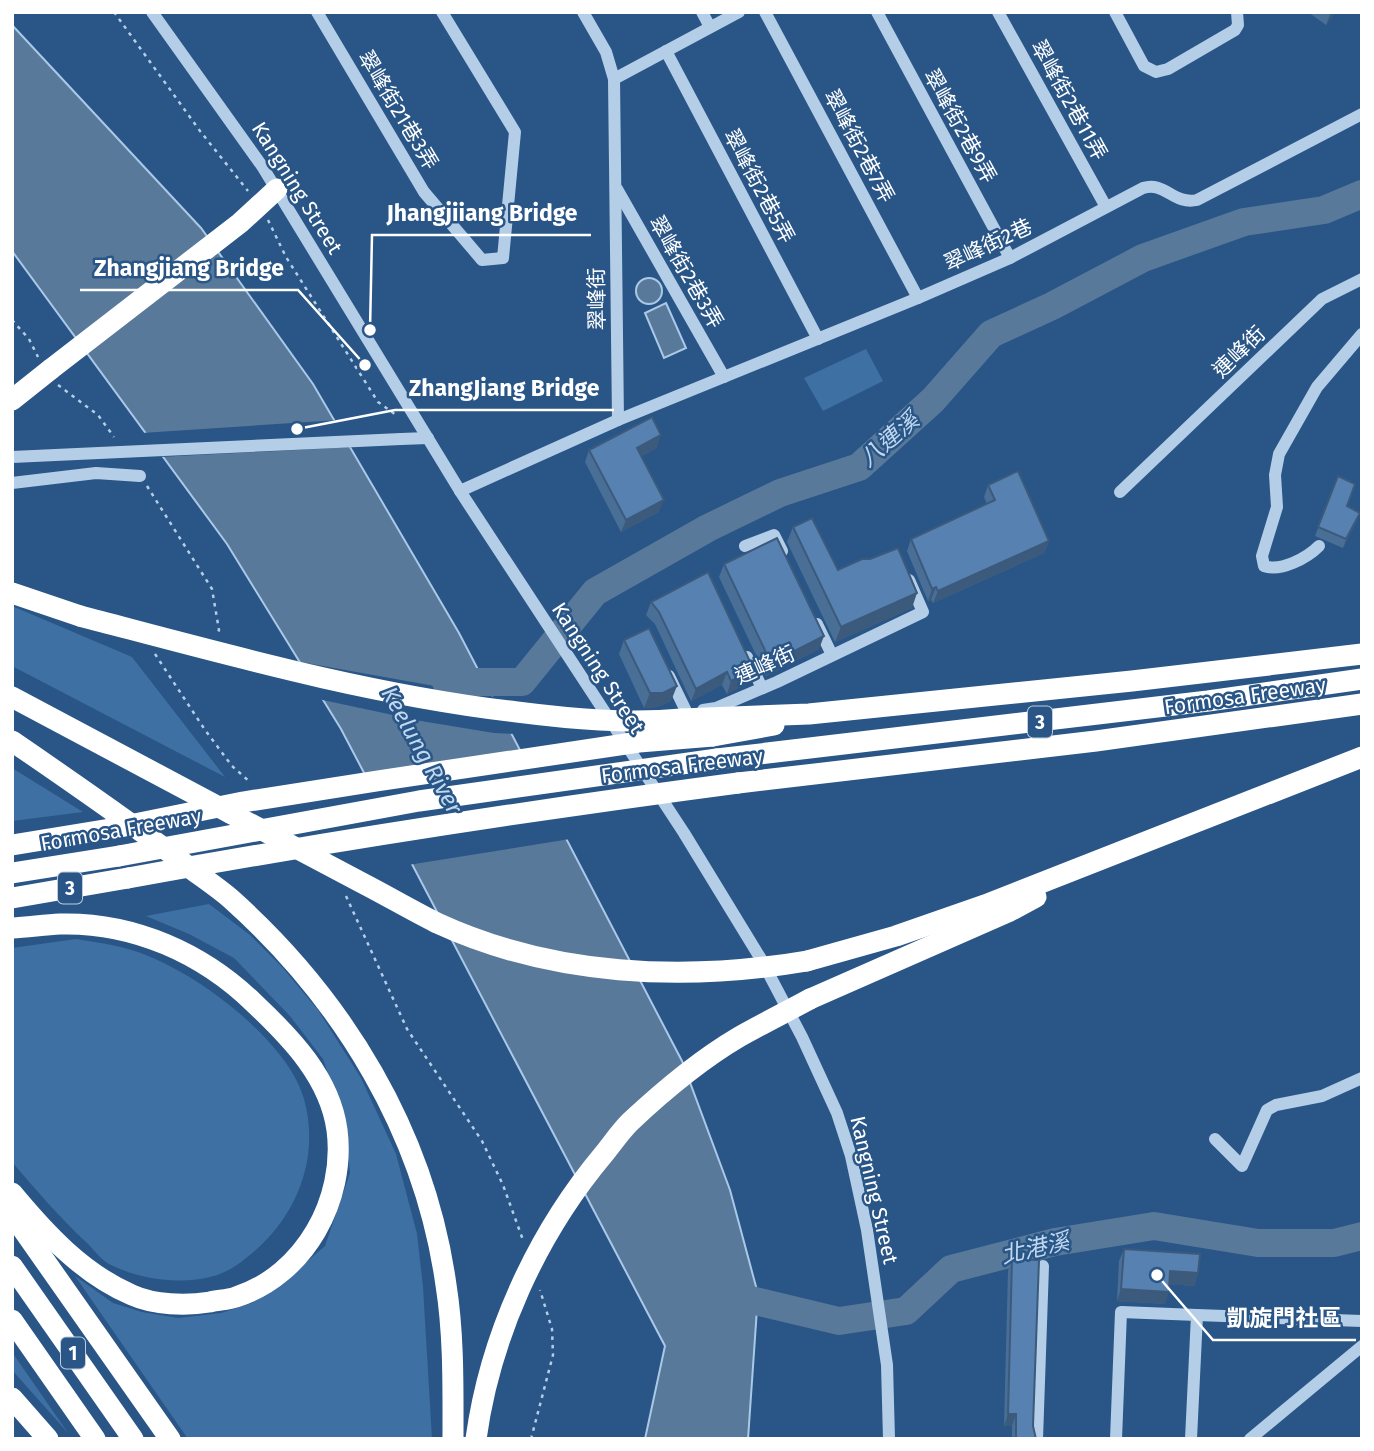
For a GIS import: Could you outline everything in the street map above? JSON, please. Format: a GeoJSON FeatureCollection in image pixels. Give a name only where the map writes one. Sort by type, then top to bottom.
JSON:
{"type":"FeatureCollection","features":[{"type":"Feature","properties":{"kind":"highway"},"geometry":{"type":"LineString","coordinates":[[12,400],[240,223],[277,189]]}},
{"type":"Feature","properties":{"kind":"highway"},"geometry":{"type":"LineString","coordinates":[[12,593],[80,616],[296,673],[449,704],[541,715],[647,722],[685,716],[809,714],[1362,654]]}},
{"type":"Feature","properties":{"kind":"highway","name":"Formosa Freeway"},"geometry":{"type":"LineString","coordinates":[[12,873],[419,801],[717,760],[1180,705],[1362,679]]}},
{"type":"Feature","properties":{"kind":"highway"},"geometry":{"type":"LineString","coordinates":[[12,697],[438,923],[508,948],[577,964],[654,974],[763,969],[807,961],[908,932],[1115,855],[1362,757]]}},
{"type":"Feature","properties":{"kind":"highway","name":"Formosa Freeway"},"geometry":{"type":"LineString","coordinates":[[12,898],[529,810],[1096,741],[1362,704]]}},
{"type":"Feature","properties":{"kind":"highway"},"geometry":{"type":"LineString","coordinates":[[12,845],[256,800],[625,744],[713,736],[764,728],[809,714]]}},
{"type":"Feature","properties":{"kind":"highway"},"geometry":{"type":"LineString","coordinates":[[12,741],[131,823],[230,899],[300,966],[340,1019],[390,1105],[417,1166],[437,1232],[447,1287],[453,1439]]}},
{"type":"Feature","properties":{"kind":"highway"},"geometry":{"type":"LineString","coordinates":[[476,1439],[500,1341],[535,1255],[581,1181],[628,1124],[677,1081],[737,1038],[810,999],[1007,912],[1115,855]]}},
{"type":"Feature","properties":{"kind":"highway"},"geometry":{"type":"LineString","coordinates":[[12,929],[62,924],[106,928],[159,940],[204,962],[246,995],[291,1039],[323,1085],[337,1128],[338,1168],[329,1205],[311,1240],[289,1266],[265,1284],[236,1297],[195,1305],[171,1304],[134,1296],[90,1273],[37,1223],[12,1193]]}},
{"type":"Feature","properties":{"kind":"highway"},"geometry":{"type":"LineString","coordinates":[[12,1214],[170,1439]]}},
{"type":"Feature","properties":{"kind":"highway","name":"1"},"geometry":{"type":"LineString","coordinates":[[12,1266],[133,1439]]}},
{"type":"Feature","properties":{"kind":"highway","name":"1"},"geometry":{"type":"LineString","coordinates":[[12,1320],[95,1439]]}},
{"type":"Feature","properties":{"kind":"highway"},"geometry":{"type":"LineString","coordinates":[[12,1398],[48,1439]]}},
{"type":"Feature","properties":{"kind":"street","name":"Kangning Street"},"geometry":{"type":"LineString","coordinates":[[152,12],[277,189],[460,491],[684,833],[754,948],[802,1037],[837,1113],[851,1156],[867,1230],[887,1365],[889,1439]]}},
{"type":"Feature","properties":{"kind":"street","name":"翠峰街21巷3弄"},"geometry":{"type":"LineString","coordinates":[[317,12],[424,192],[482,260],[503,258],[515,132],[442,12]]}},
{"type":"Feature","properties":{"kind":"street","name":"翠峰街"},"geometry":{"type":"LineString","coordinates":[[583,12],[606,52],[614,79],[618,420]]}},
{"type":"Feature","properties":{"kind":"street"},"geometry":{"type":"LineString","coordinates":[[702,12],[710,27]]}},
{"type":"Feature","properties":{"kind":"street"},"geometry":{"type":"LineString","coordinates":[[614,79],[738,12]]}},
{"type":"Feature","properties":{"kind":"street","name":"翠峰街2巷7弄"},"geometry":{"type":"LineString","coordinates":[[765,12],[918,298]]}},
{"type":"Feature","properties":{"kind":"street","name":"翠峰街2巷9弄"},"geometry":{"type":"LineString","coordinates":[[877,12],[1010,258]]}},
{"type":"Feature","properties":{"kind":"street","name":"翠峰街2巷11弄"},"geometry":{"type":"LineString","coordinates":[[998,12],[1106,207]]}},
{"type":"Feature","properties":{"kind":"street"},"geometry":{"type":"LineString","coordinates":[[1115,12],[1144,66],[1156,72],[1168,69],[1236,30],[1237,12]]}},
{"type":"Feature","properties":{"kind":"street","name":"翠峰街2巷5弄"},"geometry":{"type":"LineString","coordinates":[[666,51],[818,339]]}},
{"type":"Feature","properties":{"kind":"street","name":"翠峰街2巷"},"geometry":{"type":"LineString","coordinates":[[618,420],[1010,258],[1151,186],[1159,187],[1179,200],[1197,200],[1362,114]]}},
{"type":"Feature","properties":{"kind":"street","name":"翠峰街2巷3弄"},"geometry":{"type":"LineString","coordinates":[[615,186],[724,377]]}},
{"type":"Feature","properties":{"kind":"street","name":"連峰街"},"geometry":{"type":"LineString","coordinates":[[1120,492],[1322,299],[1362,279]]}},
{"type":"Feature","properties":{"kind":"street"},"geometry":{"type":"LineString","coordinates":[[1320,546],[1310,555],[1289,563],[1272,569],[1264,566],[1262,556],[1277,507],[1275,475],[1279,454],[1317,387],[1362,334]]}},
{"type":"Feature","properties":{"kind":"street"},"geometry":{"type":"LineString","coordinates":[[460,491],[618,420]]}},
{"type":"Feature","properties":{"kind":"street"},"geometry":{"type":"LineString","coordinates":[[12,457],[428,438]]}},
{"type":"Feature","properties":{"kind":"street"},"geometry":{"type":"LineString","coordinates":[[12,483],[96,473],[140,476]]}},
{"type":"Feature","properties":{"kind":"street"},"geometry":{"type":"LineString","coordinates":[[745,545],[774,535],[786,559]]}},
{"type":"Feature","properties":{"kind":"street","name":"連峰街"},"geometry":{"type":"LineString","coordinates":[[613,725],[685,716],[716,708],[923,612],[902,563]]}},
{"type":"Feature","properties":{"kind":"street"},"geometry":{"type":"LineString","coordinates":[[809,607],[832,655]]}},
{"type":"Feature","properties":{"kind":"street"},"geometry":{"type":"LineString","coordinates":[[744,650],[762,688]]}},
{"type":"Feature","properties":{"kind":"street"},"geometry":{"type":"LineString","coordinates":[[664,664],[685,716]]}},
{"type":"Feature","properties":{"kind":"street"},"geometry":{"type":"LineString","coordinates":[[1215,1139],[1242,1166],[1267,1110],[1276,1105],[1322,1096],[1362,1078]]}},
{"type":"Feature","properties":{"kind":"street"},"geometry":{"type":"LineString","coordinates":[[1037,1439],[1043,1266]]}},
{"type":"Feature","properties":{"kind":"street"},"geometry":{"type":"LineString","coordinates":[[1116,1439],[1121,1312],[1362,1321]]}},
{"type":"Feature","properties":{"kind":"street"},"geometry":{"type":"LineString","coordinates":[[1191,1439],[1197,1315]]}},
{"type":"Feature","properties":{"kind":"street"},"geometry":{"type":"LineString","coordinates":[[1250,1439],[1362,1346]]}},
{"type":"Feature","properties":{"kind":"path"},"geometry":{"type":"LineString","coordinates":[[114,12],[200,131],[240,179],[378,402],[398,416]]}},
{"type":"Feature","properties":{"kind":"path"},"geometry":{"type":"LineString","coordinates":[[140,476],[212,589],[219,630],[211,639]]}},
{"type":"Feature","properties":{"kind":"path"},"geometry":{"type":"LineString","coordinates":[[150,646],[205,730],[232,766],[253,785]]}},
{"type":"Feature","properties":{"kind":"path"},"geometry":{"type":"LineString","coordinates":[[345,895],[407,1029],[482,1141],[503,1185],[525,1244]]}},
{"type":"Feature","properties":{"kind":"path"},"geometry":{"type":"LineString","coordinates":[[531,1439],[553,1355],[552,1329],[536,1280]]}},
{"type":"Feature","properties":{"kind":"shaded area"},"geometry":{"type":"Polygon","coordinates":[[[866,349],[883,381],[823,411],[804,378],[866,349]]]}},
{"type":"Feature","properties":{"kind":"shaded area"},"geometry":{"type":"Polygon","coordinates":[[[12,606],[132,657],[225,777],[12,666],[12,606]]]}},
{"type":"Feature","properties":{"kind":"shaded area"},"geometry":{"type":"Polygon","coordinates":[[[12,768],[83,812],[12,821],[12,768]]]}},
{"type":"Feature","properties":{"kind":"shaded area"},"geometry":{"type":"Polygon","coordinates":[[[209,904],[250,935],[282,967],[318,1010],[361,1078],[396,1154],[417,1234],[423,1287],[432,1439],[188,1439],[75,1276],[113,1303],[142,1312],[178,1318],[221,1313],[252,1303],[325,1246],[350,1173],[343,1116],[323,1059],[290,1016],[234,958],[189,934],[146,916],[209,904]]]}},
{"type":"Feature","properties":{"kind":"shaded area"},"geometry":{"type":"Polygon","coordinates":[[[76,939],[113,945],[139,953],[193,979],[217,995],[262,1034],[295,1077],[304,1099],[309,1144],[300,1188],[278,1226],[263,1243],[223,1273],[201,1279],[162,1280],[111,1265],[68,1224],[12,1162],[12,948],[76,939]]]}},
{"type":"Feature","properties":{"kind":"shaded area"},"geometry":{"type":"Polygon","coordinates":[[[12,1352],[68,1433],[12,1370],[12,1352]]]}},
{"type":"Feature","properties":{"kind":"water","name":"Keelung River"},"geometry":{"type":"Polygon","coordinates":[[[12,25],[201,228],[313,384],[459,633],[682,1061],[730,1190],[758,1294],[748,1439],[645,1439],[665,1346],[341,729],[227,544],[12,251],[12,25]]]}},
{"type":"Feature","properties":{"kind":"water"},"geometry":{"type":"Polygon","coordinates":[[[649,278],[658,282],[662,291],[658,300],[649,304],[640,300],[636,291],[640,282],[649,278]]]}},
{"type":"Feature","properties":{"kind":"water"},"geometry":{"type":"Polygon","coordinates":[[[666,303],[686,348],[664,358],[645,313],[666,303]]]}},
{"type":"Feature","properties":{"kind":"pier"},"geometry":{"type":"Polygon","coordinates":[[[338,420],[354,447],[159,457],[142,433],[338,420]]]}},
{"type":"Feature","properties":{"kind":"pier"},"geometry":{"type":"Polygon","coordinates":[[[295,661],[496,697],[516,734],[421,721],[318,699],[295,661]]]}},
{"type":"Feature","properties":{"kind":"pier"},"geometry":{"type":"Polygon","coordinates":[[[531,765],[570,839],[408,865],[368,788],[531,765]]]}},
{"type":"Feature","properties":{"kind":"building"},"geometry":{"type":"Polygon","coordinates":[[[652,417],[661,435],[637,448],[664,500],[626,520],[589,450],[652,417]]]}},
{"type":"Feature","properties":{"kind":"building"},"geometry":{"type":"Polygon","coordinates":[[[1018,471],[1049,541],[938,591],[936,587],[932,589],[911,539],[995,500],[988,485],[1018,471]]]}},
{"type":"Feature","properties":{"kind":"building"},"geometry":{"type":"Polygon","coordinates":[[[1338,476],[1355,484],[1347,506],[1360,513],[1346,539],[1318,527],[1338,476]]]}},
{"type":"Feature","properties":{"kind":"building"},"geometry":{"type":"Polygon","coordinates":[[[812,518],[838,570],[898,548],[917,593],[841,627],[793,527],[812,518]]]}},
{"type":"Feature","properties":{"kind":"building"},"geometry":{"type":"Polygon","coordinates":[[[777,538],[824,636],[771,663],[724,564],[777,538]]]}},
{"type":"Feature","properties":{"kind":"building"},"geometry":{"type":"Polygon","coordinates":[[[708,572],[754,670],[731,681],[727,672],[696,689],[659,612],[651,602],[708,572]]]}},
{"type":"Feature","properties":{"kind":"building"},"geometry":{"type":"Polygon","coordinates":[[[649,628],[677,686],[663,693],[650,693],[624,640],[649,628]]]}},
{"type":"Feature","properties":{"kind":"building"},"geometry":{"type":"Polygon","coordinates":[[[1124,1249],[1200,1254],[1198,1273],[1170,1271],[1169,1292],[1121,1289],[1124,1249]]]}},
{"type":"Feature","properties":{"kind":"building"},"geometry":{"type":"Polygon","coordinates":[[[1012,1259],[1039,1260],[1033,1426],[1036,1439],[1016,1439],[1016,1414],[1008,1414],[1012,1259]]]}},
{"type":"Feature","properties":{"kind":"waterway","name":"八連溪"},"geometry":{"type":"LineString","coordinates":[[446,682],[522,682],[595,592],[708,528],[780,493],[859,467],[933,400],[991,334],[1052,306],[1143,258],[1244,222],[1324,210],[1362,194]]}},
{"type":"Feature","properties":{"kind":"waterway","name":"北港溪"},"geometry":{"type":"LineString","coordinates":[[726,1294],[839,1321],[906,1311],[951,1269],[1055,1242],[1154,1226],[1258,1243],[1334,1243],[1362,1236]]}},
{"type":"Feature","properties":{"kind":"place","name":"Jhangjiiang Bridge"},"geometry":{"type":"Point","coordinates":[370,330]}},
{"type":"Feature","properties":{"kind":"place","name":"Zhangjiang Bridge"},"geometry":{"type":"Point","coordinates":[365,365]}},
{"type":"Feature","properties":{"kind":"place","name":"ZhangJiang Bridge"},"geometry":{"type":"Point","coordinates":[297,429]}},
{"type":"Feature","properties":{"kind":"place","name":"凱旋門社區"},"geometry":{"type":"Point","coordinates":[1157,1275]}}]}
